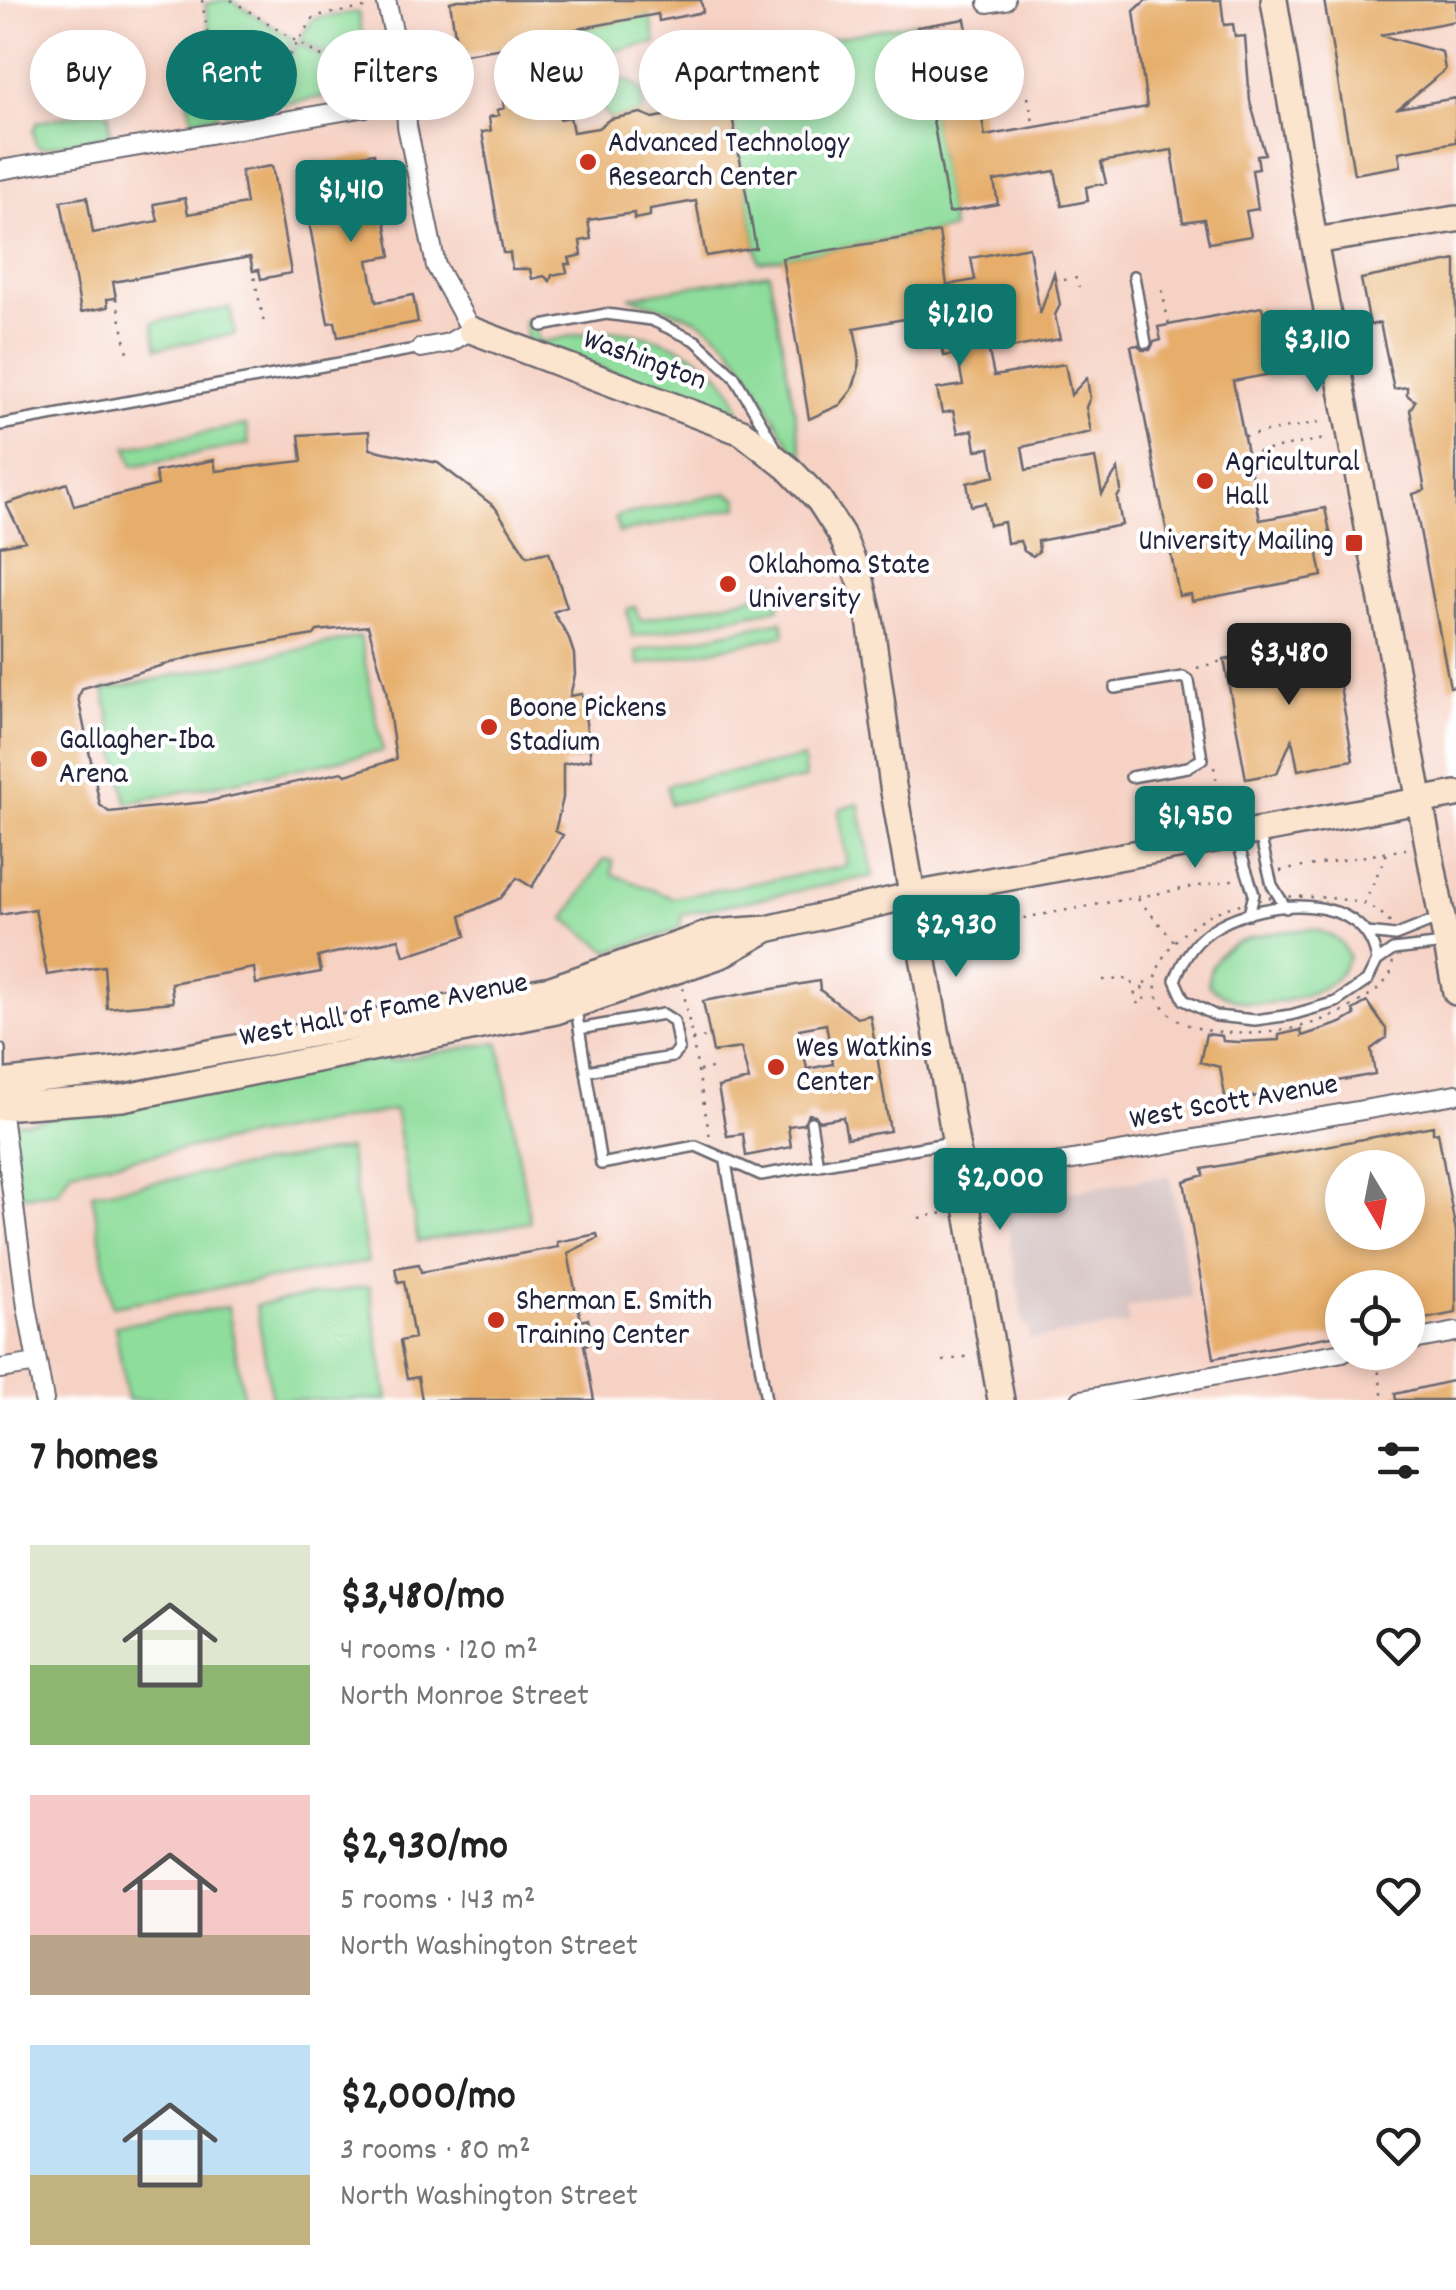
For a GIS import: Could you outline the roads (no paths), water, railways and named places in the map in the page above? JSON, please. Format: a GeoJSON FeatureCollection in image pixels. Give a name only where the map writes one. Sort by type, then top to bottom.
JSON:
{"type":"FeatureCollection","features":[{"type":"Feature","properties":{"kind":"main road"},"geometry":{"type":"LineString","coordinates":[[1274,0],[1314,241],[1456,992]]}},
{"type":"Feature","properties":{"kind":"main road"},"geometry":{"type":"LineString","coordinates":[[1314,241],[1456,219]]}},
{"type":"Feature","properties":{"kind":"main road","name":"Washington"},"geometry":{"type":"LineString","coordinates":[[471,330],[742,432],[788,468],[819,500],[841,534],[861,581],[873,636],[893,786],[1002,1400]]}},
{"type":"Feature","properties":{"kind":"main road","name":"West Hall of Fame Avenue"},"geometry":{"type":"LineString","coordinates":[[0,1083],[119,1070],[551,988],[712,933],[767,929],[914,895],[1456,794]]}},
{"type":"Feature","properties":{"kind":"main road","name":"West Hall of Fame Avenue"},"geometry":{"type":"LineString","coordinates":[[1,1107],[122,1098],[556,1011],[577,1017],[721,955],[767,929]]}},
{"type":"Feature","properties":{"kind":"street"},"geometry":{"type":"LineString","coordinates":[[386,0],[392,30]]}},
{"type":"Feature","properties":{"kind":"street"},"geometry":{"type":"LineString","coordinates":[[0,170],[317,115]]}},
{"type":"Feature","properties":{"kind":"street"},"geometry":{"type":"LineString","coordinates":[[407,120],[436,266],[471,330],[449,343],[421,348]]}},
{"type":"Feature","properties":{"kind":"street"},"geometry":{"type":"LineString","coordinates":[[0,1094],[44,1400]]}},
{"type":"Feature","properties":{"kind":"street","name":"West Scott Avenue"},"geometry":{"type":"LineString","coordinates":[[962,1179],[1456,1094]]}},
{"type":"Feature","properties":{"kind":"street"},"geometry":{"type":"LineString","coordinates":[[1425,1338],[1456,1332]]}},
{"type":"Feature","properties":{"kind":"street"},"geometry":{"type":"LineString","coordinates":[[1081,1400],[1325,1355]]}},
{"type":"Feature","properties":{"kind":"street"},"geometry":{"type":"LineString","coordinates":[[0,1369],[37,1363]]}},
{"type":"Feature","properties":{"kind":"lane"},"geometry":{"type":"LineString","coordinates":[[1134,276],[1146,343]]}},
{"type":"Feature","properties":{"kind":"lane"},"geometry":{"type":"LineString","coordinates":[[542,326],[606,314],[652,320],[696,341],[734,376],[788,468]]}},
{"type":"Feature","properties":{"kind":"lane"},"geometry":{"type":"LineString","coordinates":[[0,425],[421,348]]}},
{"type":"Feature","properties":{"kind":"lane"},"geometry":{"type":"LineString","coordinates":[[1115,688],[1189,681],[1200,761],[1188,767],[1131,777]]}},
{"type":"Feature","properties":{"kind":"lane"},"geometry":{"type":"LineString","coordinates":[[1247,833],[1286,908]]}},
{"type":"Feature","properties":{"kind":"lane"},"geometry":{"type":"LineString","coordinates":[[1247,833],[1248,877],[1254,894],[1248,914]]}},
{"type":"Feature","properties":{"kind":"lane"},"geometry":{"type":"LineString","coordinates":[[1319,907],[1350,917],[1375,944],[1377,961],[1368,981],[1336,1002],[1255,1020],[1216,1016],[1184,1000],[1175,980],[1185,954],[1216,926],[1264,908],[1286,908],[1319,907]]}},
{"type":"Feature","properties":{"kind":"lane"},"geometry":{"type":"LineString","coordinates":[[1366,932],[1396,936],[1442,917]]}},
{"type":"Feature","properties":{"kind":"lane"},"geometry":{"type":"LineString","coordinates":[[1377,961],[1393,950],[1447,944]]}},
{"type":"Feature","properties":{"kind":"lane"},"geometry":{"type":"LineString","coordinates":[[586,1071],[672,1057],[680,1049],[674,1021],[663,1014],[577,1017],[601,1164],[696,1146],[762,1175],[955,1141]]}},
{"type":"Feature","properties":{"kind":"lane"},"geometry":{"type":"LineString","coordinates":[[0,1049],[0,1074]]}},
{"type":"Feature","properties":{"kind":"lane"},"geometry":{"type":"LineString","coordinates":[[811,1122],[818,1166]]}},
{"type":"Feature","properties":{"kind":"lane"},"geometry":{"type":"LineString","coordinates":[[726,1162],[766,1400]]}},
{"type":"Feature","properties":{"kind":"place","name":"Advanced Technology Research Center"},"geometry":{"type":"Point","coordinates":[588,162]}},
{"type":"Feature","properties":{"kind":"place","name":"Agricultural Hall"},"geometry":{"type":"Point","coordinates":[1205,481]}},
{"type":"Feature","properties":{"kind":"place","name":"University Mailing"},"geometry":{"type":"Point","coordinates":[1354,543]}},
{"type":"Feature","properties":{"kind":"place","name":"Oklahoma State University"},"geometry":{"type":"Point","coordinates":[728,584]}},
{"type":"Feature","properties":{"kind":"place","name":"Boone Pickens Stadium"},"geometry":{"type":"Point","coordinates":[489,727]}},
{"type":"Feature","properties":{"kind":"place","name":"Gallagher-Iba Arena"},"geometry":{"type":"Point","coordinates":[39,759]}},
{"type":"Feature","properties":{"kind":"place","name":"Wes Watkins Center"},"geometry":{"type":"Point","coordinates":[776,1067]}},
{"type":"Feature","properties":{"kind":"place","name":"Sherman E. Smith Training Center"},"geometry":{"type":"Point","coordinates":[496,1320]}}]}
